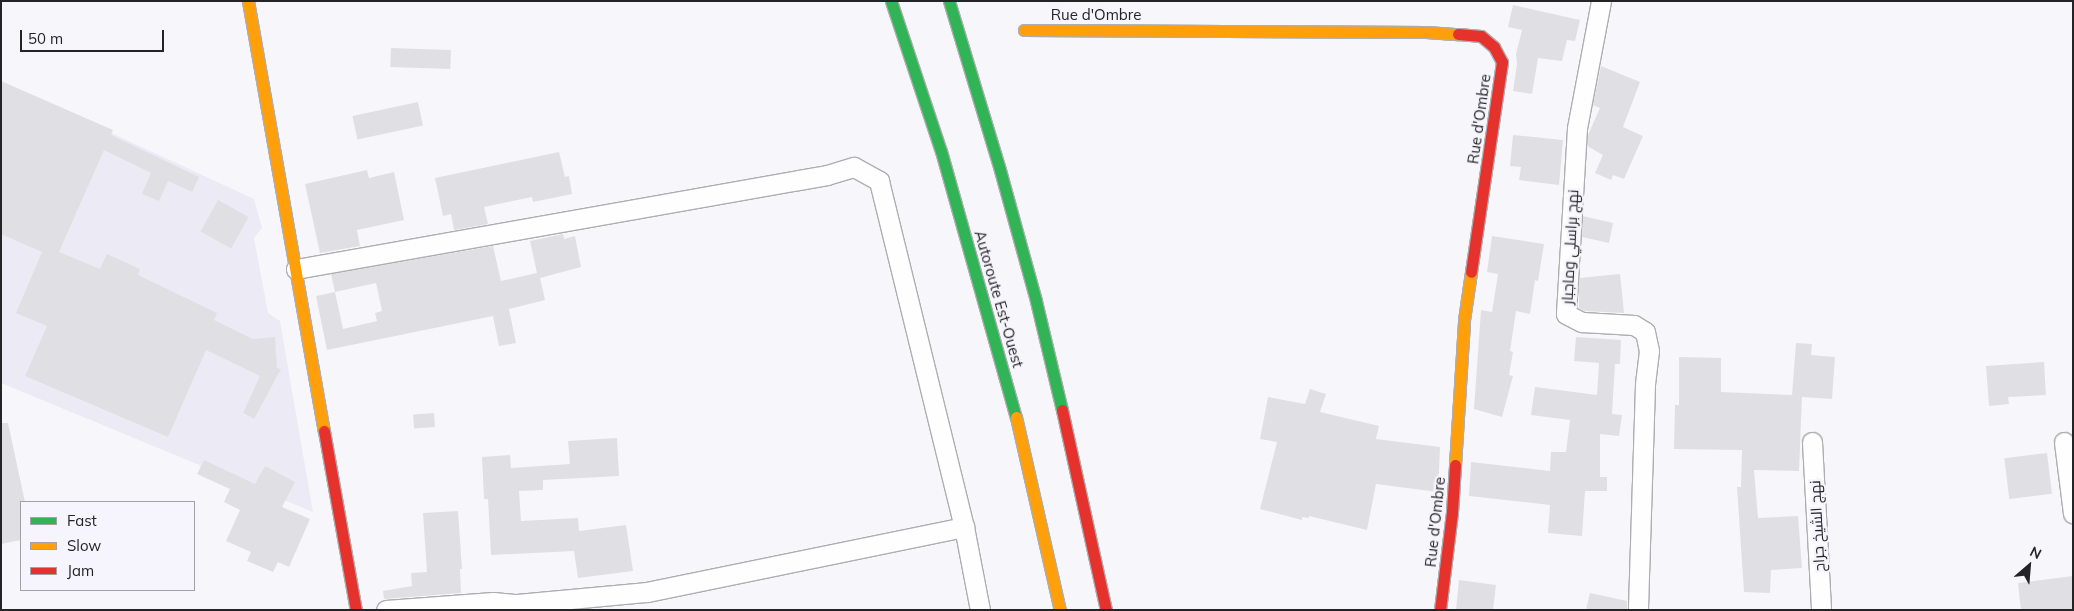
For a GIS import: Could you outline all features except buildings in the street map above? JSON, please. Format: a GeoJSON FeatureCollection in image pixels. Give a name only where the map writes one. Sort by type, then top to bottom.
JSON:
{"type":"FeatureCollection","features":[{"type":"Feature","properties":{"kind":"main road"},"geometry":{"type":"LineString","coordinates":[[248,1],[356,610]]}},
{"type":"Feature","properties":{"kind":"main road","name":"Autoroute Est-Ouest"},"geometry":{"type":"LineString","coordinates":[[891,1],[941,151],[1010,389],[1060,610]]}},
{"type":"Feature","properties":{"kind":"main road"},"geometry":{"type":"LineString","coordinates":[[949,1],[976,84],[1036,301],[1106,610]]}},
{"type":"Feature","properties":{"kind":"main road","name":"Rue d'Ombre"},"geometry":{"type":"LineString","coordinates":[[1024,30],[1426,32],[1482,36],[1494,47],[1502,62],[1464,320],[1452,512],[1440,610]]}},
{"type":"Feature","properties":{"kind":"street","name":"نهج براسلي وماجبار"},"geometry":{"type":"LineString","coordinates":[[1601,1],[1577,128],[1566,314],[1582,322],[1634,325],[1645,332],[1649,351],[1645,385],[1638,610]]}},
{"type":"Feature","properties":{"kind":"street"},"geometry":{"type":"LineString","coordinates":[[296,269],[827,175],[854,167],[879,181],[964,527],[980,610]]}},
{"type":"Feature","properties":{"kind":"street","name":"نهج الشيخ جراح"},"geometry":{"type":"LineString","coordinates":[[1812,442],[1821,610]]}},
{"type":"Feature","properties":{"kind":"street"},"geometry":{"type":"LineString","coordinates":[[2064,442],[2073,513]]}},
{"type":"Feature","properties":{"kind":"street"},"geometry":{"type":"LineString","coordinates":[[386,610],[493,602],[516,604],[647,592],[964,527]]}},
{"type":"Feature","properties":{"kind":"shaded area"},"geometry":{"type":"Polygon","coordinates":[[[1,82],[254,199],[262,228],[254,238],[268,313],[280,321],[313,512],[1,383],[1,82]]]}},
{"type":"Feature","properties":{"kind":"traffic: fast"},"geometry":{"type":"LineString","coordinates":[[891,1],[941,151],[1016,417]]}},
{"type":"Feature","properties":{"kind":"traffic: fast"},"geometry":{"type":"LineString","coordinates":[[949,1],[1000,170],[1036,301],[1062,410]]}},
{"type":"Feature","properties":{"kind":"traffic: slow"},"geometry":{"type":"LineString","coordinates":[[248,1],[324,431]]}},
{"type":"Feature","properties":{"kind":"traffic: slow"},"geometry":{"type":"LineString","coordinates":[[1024,30],[1426,32],[1458,34]]}},
{"type":"Feature","properties":{"kind":"traffic: slow"},"geometry":{"type":"LineString","coordinates":[[1455,465],[1464,320],[1471,272]]}},
{"type":"Feature","properties":{"kind":"traffic: slow"},"geometry":{"type":"LineString","coordinates":[[1016,417],[1060,610]]}},
{"type":"Feature","properties":{"kind":"traffic: jam"},"geometry":{"type":"LineString","coordinates":[[1458,34],[1481,36],[1494,47],[1502,62],[1471,272]]}},
{"type":"Feature","properties":{"kind":"traffic: jam"},"geometry":{"type":"LineString","coordinates":[[1062,410],[1106,610]]}},
{"type":"Feature","properties":{"kind":"traffic: jam"},"geometry":{"type":"LineString","coordinates":[[324,431],[356,610]]}},
{"type":"Feature","properties":{"kind":"traffic: jam"},"geometry":{"type":"LineString","coordinates":[[1440,610],[1452,512],[1455,465]]}}]}
